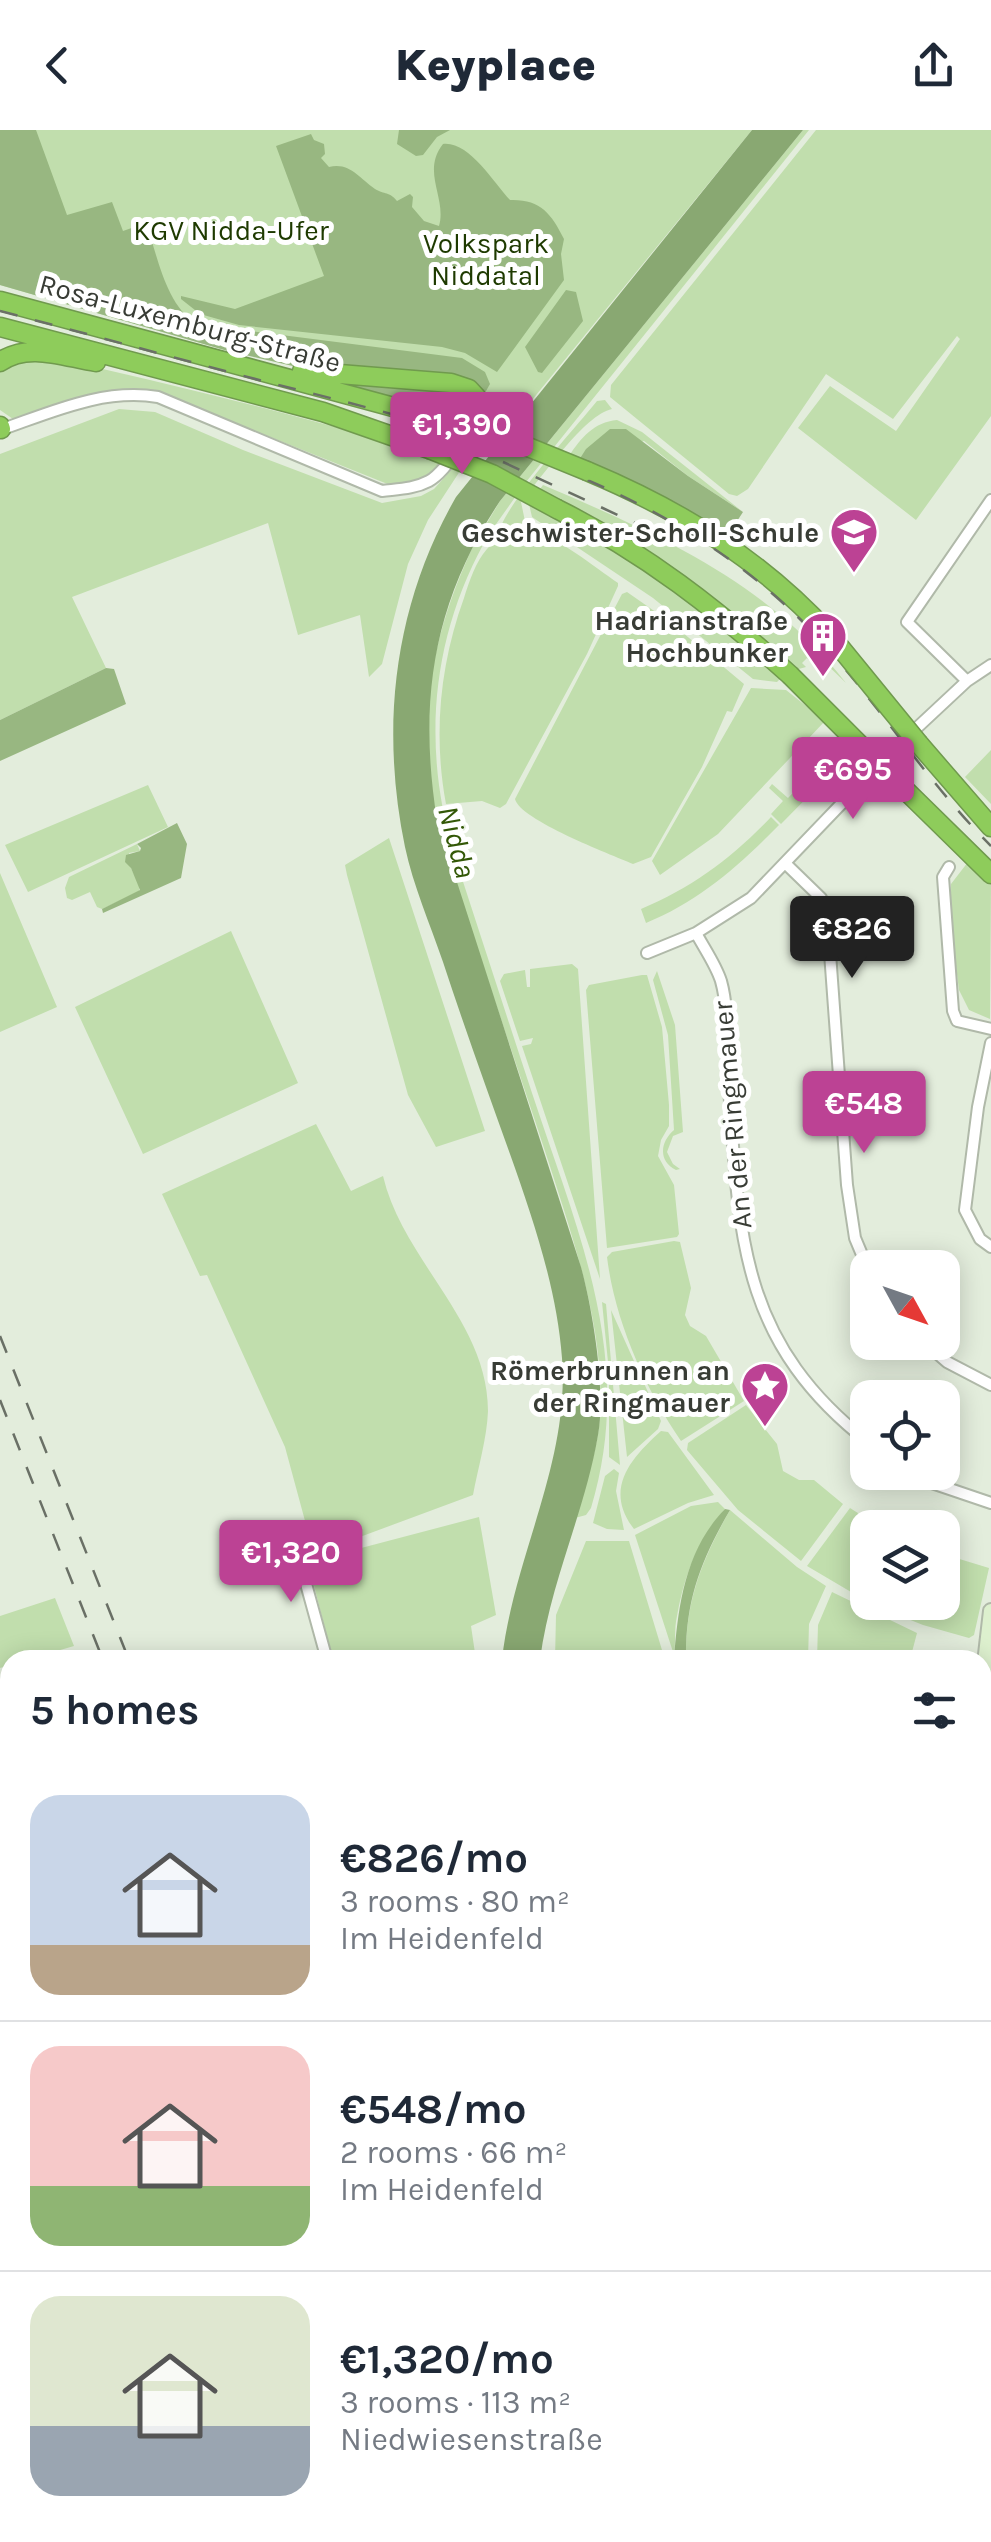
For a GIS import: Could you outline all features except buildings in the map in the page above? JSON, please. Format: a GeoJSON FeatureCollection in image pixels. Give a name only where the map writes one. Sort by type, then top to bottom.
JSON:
{"type":"FeatureCollection","features":[{"type":"Feature","properties":{"kind":"highway","name":"Rosa-Luxemburg-Straße"},"geometry":{"type":"LineString","coordinates":[[0,297],[46,313],[511,440],[633,491],[720,539],[777,582],[830,634],[991,827]]}},
{"type":"Feature","properties":{"kind":"highway","name":"Rosa-Luxemburg-Straße"},"geometry":{"type":"LineString","coordinates":[[0,327],[323,412],[492,474],[594,527],[718,612],[790,675],[991,874]]}},
{"type":"Feature","properties":{"kind":"highway"},"geometry":{"type":"LineString","coordinates":[[0,362],[26,350],[172,372]]}},
{"type":"Feature","properties":{"kind":"highway"},"geometry":{"type":"LineString","coordinates":[[225,360],[451,384],[468,389],[480,401]]}},
{"type":"Feature","properties":{"kind":"street"},"geometry":{"type":"LineString","coordinates":[[0,428],[106,395],[158,397],[382,491],[413,488],[434,478],[478,417],[480,401]]}},
{"type":"Feature","properties":{"kind":"street"},"geometry":{"type":"LineString","coordinates":[[966,681],[907,622],[991,500]]}},
{"type":"Feature","properties":{"kind":"street"},"geometry":{"type":"LineString","coordinates":[[646,954],[696,933],[751,898],[892,751],[966,681],[991,665]]}},
{"type":"Feature","properties":{"kind":"street"},"geometry":{"type":"LineString","coordinates":[[786,864],[821,898],[828,912],[847,1185],[860,1250]]}},
{"type":"Feature","properties":{"kind":"street"},"geometry":{"type":"LineString","coordinates":[[949,866],[943,877],[953,1012],[957,1021],[991,1029]]}},
{"type":"Feature","properties":{"kind":"street","name":"An der Ringmauer"},"geometry":{"type":"LineString","coordinates":[[696,933],[721,982],[737,1210],[744,1250],[779,1342],[806,1382],[850,1425]]}},
{"type":"Feature","properties":{"kind":"street"},"geometry":{"type":"LineString","coordinates":[[991,1043],[978,1107],[966,1210],[980,1239],[991,1247]]}},
{"type":"Feature","properties":{"kind":"street"},"geometry":{"type":"LineString","coordinates":[[946,1360],[991,1385]]}},
{"type":"Feature","properties":{"kind":"street"},"geometry":{"type":"LineString","coordinates":[[948,1490],[991,1503]]}},
{"type":"Feature","properties":{"kind":"street"},"geometry":{"type":"LineString","coordinates":[[300,1562],[324,1650]]}},
{"type":"Feature","properties":{"kind":"street"},"geometry":{"type":"LineString","coordinates":[[986,1650],[991,1611]]}},
{"type":"Feature","properties":{"kind":"green space","name":"Volkspark Niddatal"},"geometry":{"type":"Polygon","coordinates":[[[0,130],[752,130],[506,432],[496,428],[471,457],[463,454],[483,421],[488,405],[485,398],[228,351],[0,285],[0,130]]]}},
{"type":"Feature","properties":{"kind":"green space"},"geometry":{"type":"Polygon","coordinates":[[[0,130],[36,130],[67,215],[112,202],[123,231],[146,223],[170,292],[196,324],[462,358],[485,372],[490,384],[486,391],[297,367],[0,285],[0,130]]]}},
{"type":"Feature","properties":{"kind":"green space"},"geometry":{"type":"Polygon","coordinates":[[[399,130],[450,130],[437,137],[423,155],[416,156],[397,144],[399,130]]]}},
{"type":"Feature","properties":{"kind":"green space"},"geometry":{"type":"Polygon","coordinates":[[[803,130],[809,130],[526,482],[489,534],[481,533],[500,501],[803,130]]]}},
{"type":"Feature","properties":{"kind":"green space"},"geometry":{"type":"Polygon","coordinates":[[[816,130],[991,130],[991,416],[916,520],[798,428],[830,386],[896,431],[960,339],[957,336],[893,419],[826,374],[748,489],[737,496],[729,494],[610,397],[611,385],[816,130]]]}},
{"type":"Feature","properties":{"kind":"green space"},"geometry":{"type":"Polygon","coordinates":[[[311,134],[324,144],[325,154],[321,158],[329,167],[349,169],[397,201],[410,194],[412,207],[424,221],[439,226],[434,165],[443,144],[453,145],[471,156],[510,200],[537,205],[549,215],[564,239],[564,280],[497,372],[465,353],[442,347],[239,325],[200,314],[181,299],[235,309],[324,276],[276,146],[311,134]]]}},
{"type":"Feature","properties":{"kind":"green space"},"geometry":{"type":"Polygon","coordinates":[[[566,290],[576,292],[583,321],[542,373],[538,372],[525,347],[566,290]]]}},
{"type":"Feature","properties":{"kind":"green space"},"geometry":{"type":"Polygon","coordinates":[[[37,354],[309,420],[442,463],[416,483],[395,487],[160,393],[140,390],[85,396],[13,419],[0,410],[0,369],[37,354]]]}},
{"type":"Feature","properties":{"kind":"green space"},"geometry":{"type":"Polygon","coordinates":[[[329,380],[464,389],[475,404],[468,418],[329,380]]]}},
{"type":"Feature","properties":{"kind":"green space"},"geometry":{"type":"Polygon","coordinates":[[[605,400],[612,409],[576,435],[521,502],[526,526],[498,534],[542,466],[597,401],[605,400]]]}},
{"type":"Feature","properties":{"kind":"green space"},"geometry":{"type":"Polygon","coordinates":[[[119,409],[155,412],[382,503],[421,496],[434,489],[454,467],[460,471],[428,520],[408,564],[382,664],[369,677],[360,615],[298,635],[268,523],[72,597],[106,668],[0,720],[0,454],[119,409]]]}},
{"type":"Feature","properties":{"kind":"green space"},"geometry":{"type":"Polygon","coordinates":[[[617,420],[642,432],[743,512],[644,441],[579,460],[569,456],[589,432],[617,420]]]}},
{"type":"Feature","properties":{"kind":"green space"},"geometry":{"type":"Polygon","coordinates":[[[610,429],[626,429],[743,512],[728,535],[643,486],[579,460],[610,429]]]}},
{"type":"Feature","properties":{"kind":"green space"},"geometry":{"type":"Polygon","coordinates":[[[543,485],[708,564],[782,617],[846,683],[818,656],[811,662],[807,658],[802,663],[806,667],[795,670],[597,522],[552,497],[558,516],[674,587],[781,678],[777,682],[753,679],[653,598],[532,517],[529,504],[543,485]]]}},
{"type":"Feature","properties":{"kind":"green space"},"geometry":{"type":"Polygon","coordinates":[[[530,531],[563,545],[618,586],[587,654],[506,804],[500,808],[482,801],[446,804],[440,752],[441,700],[456,623],[473,572],[487,549],[530,531]]]}},
{"type":"Feature","properties":{"kind":"green space"},"geometry":{"type":"Polygon","coordinates":[[[477,538],[484,543],[452,618],[443,656],[435,735],[438,774],[454,854],[567,1196],[596,1297],[607,1400],[603,1453],[591,1508],[586,1515],[575,1518],[594,1455],[600,1415],[599,1362],[591,1310],[563,1207],[445,854],[430,779],[428,708],[432,674],[449,607],[477,538]]]}},
{"type":"Feature","properties":{"kind":"green space"},"geometry":{"type":"Polygon","coordinates":[[[627,592],[744,684],[651,857],[633,864],[548,826],[532,817],[515,799],[622,594],[627,592]]]}},
{"type":"Feature","properties":{"kind":"green space"},"geometry":{"type":"Polygon","coordinates":[[[106,668],[114,669],[126,704],[0,761],[0,720],[106,668]]]}},
{"type":"Feature","properties":{"kind":"green space"},"geometry":{"type":"Polygon","coordinates":[[[751,688],[786,690],[825,721],[718,834],[660,875],[652,861],[751,688]]]}},
{"type":"Feature","properties":{"kind":"green space"},"geometry":{"type":"Polygon","coordinates":[[[843,741],[847,742],[841,750],[846,755],[854,750],[781,824],[771,814],[783,801],[769,788],[772,784],[788,798],[843,741]]]}},
{"type":"Feature","properties":{"kind":"green space"},"geometry":{"type":"Polygon","coordinates":[[[991,750],[991,804],[965,777],[991,750]]]}},
{"type":"Feature","properties":{"kind":"green space"},"geometry":{"type":"Polygon","coordinates":[[[148,785],[168,827],[28,892],[5,845],[148,785]]]}},
{"type":"Feature","properties":{"kind":"green space"},"geometry":{"type":"Polygon","coordinates":[[[771,817],[779,825],[733,868],[683,905],[646,923],[641,909],[711,870],[771,817]]]}},
{"type":"Feature","properties":{"kind":"green space"},"geometry":{"type":"Polygon","coordinates":[[[177,823],[187,844],[181,878],[103,913],[102,909],[140,890],[125,862],[126,855],[140,851],[137,844],[177,823]]]}},
{"type":"Feature","properties":{"kind":"green space"},"geometry":{"type":"Polygon","coordinates":[[[389,838],[485,1131],[436,1147],[408,1095],[345,865],[389,838]]]}},
{"type":"Feature","properties":{"kind":"green space"},"geometry":{"type":"Polygon","coordinates":[[[137,844],[140,851],[129,853],[139,892],[102,909],[90,892],[72,900],[67,898],[69,877],[137,844]]]}},
{"type":"Feature","properties":{"kind":"green space"},"geometry":{"type":"Polygon","coordinates":[[[968,862],[991,884],[990,1019],[969,1010],[959,990],[950,919],[951,884],[968,862]]]}},
{"type":"Feature","properties":{"kind":"green space"},"geometry":{"type":"Polygon","coordinates":[[[0,873],[57,1007],[0,1032],[0,873]]]}},
{"type":"Feature","properties":{"kind":"green space"},"geometry":{"type":"Polygon","coordinates":[[[231,931],[298,1083],[143,1154],[75,1007],[231,931]]]}},
{"type":"Feature","properties":{"kind":"green space"},"geometry":{"type":"Polygon","coordinates":[[[572,964],[578,969],[600,1279],[522,1046],[531,1044],[533,1038],[520,1041],[500,981],[504,974],[525,970],[530,987],[530,969],[572,964]]]}},
{"type":"Feature","properties":{"kind":"green space"},"geometry":{"type":"Polygon","coordinates":[[[657,971],[675,1025],[683,1132],[673,1136],[667,1152],[680,1169],[676,1170],[666,1162],[663,1151],[674,1130],[668,1035],[653,980],[657,971]]]}},
{"type":"Feature","properties":{"kind":"green space"},"geometry":{"type":"Polygon","coordinates":[[[647,975],[662,1027],[669,1126],[658,1156],[674,1185],[679,1234],[607,1248],[586,990],[589,985],[647,975]]]}},
{"type":"Feature","properties":{"kind":"green space"},"geometry":{"type":"Polygon","coordinates":[[[316,1124],[351,1191],[383,1176],[408,1236],[474,1348],[484,1379],[488,1411],[473,1495],[314,1554],[285,1447],[207,1275],[200,1276],[162,1194],[316,1124]]]}},
{"type":"Feature","properties":{"kind":"green space"},"geometry":{"type":"Polygon","coordinates":[[[680,1242],[691,1288],[685,1315],[690,1326],[706,1336],[744,1401],[681,1441],[655,1399],[624,1330],[607,1257],[612,1252],[680,1242]]]}},
{"type":"Feature","properties":{"kind":"green space"},"geometry":{"type":"Polygon","coordinates":[[[602,1302],[606,1304],[620,1465],[609,1457],[609,1372],[602,1302]]]}},
{"type":"Feature","properties":{"kind":"green space"},"geometry":{"type":"Polygon","coordinates":[[[611,1310],[661,1421],[658,1429],[627,1457],[611,1310]]]}},
{"type":"Feature","properties":{"kind":"green space"},"geometry":{"type":"Polygon","coordinates":[[[746,1405],[777,1444],[783,1471],[799,1480],[814,1480],[843,1504],[801,1561],[738,1510],[687,1450],[688,1443],[746,1405]]]}},
{"type":"Feature","properties":{"kind":"green space"},"geometry":{"type":"Polygon","coordinates":[[[661,1431],[668,1432],[714,1495],[634,1529],[625,1514],[621,1488],[631,1463],[661,1431]]]}},
{"type":"Feature","properties":{"kind":"green space"},"geometry":{"type":"Polygon","coordinates":[[[614,1469],[619,1473],[616,1491],[624,1530],[593,1523],[605,1476],[614,1469]]]}},
{"type":"Feature","properties":{"kind":"green space"},"geometry":{"type":"Polygon","coordinates":[[[718,1502],[725,1509],[694,1559],[684,1587],[672,1650],[635,1535],[691,1506],[718,1502]]]}},
{"type":"Feature","properties":{"kind":"green space"},"geometry":{"type":"Polygon","coordinates":[[[850,1508],[853,1510],[850,1510],[850,1591],[807,1566],[850,1508]]]}},
{"type":"Feature","properties":{"kind":"green space"},"geometry":{"type":"Polygon","coordinates":[[[725,1509],[730,1510],[703,1564],[688,1619],[686,1650],[675,1650],[686,1580],[711,1525],[725,1509]]]}},
{"type":"Feature","properties":{"kind":"green space"},"geometry":{"type":"Polygon","coordinates":[[[730,1510],[797,1567],[826,1586],[809,1624],[808,1650],[686,1650],[692,1600],[711,1546],[730,1510]]]}},
{"type":"Feature","properties":{"kind":"green space"},"geometry":{"type":"Polygon","coordinates":[[[479,1517],[496,1615],[471,1626],[475,1650],[330,1650],[308,1562],[479,1517]]]}},
{"type":"Feature","properties":{"kind":"green space"},"geometry":{"type":"Polygon","coordinates":[[[586,1541],[629,1541],[662,1650],[555,1650],[556,1615],[586,1541]]]}},
{"type":"Feature","properties":{"kind":"green space"},"geometry":{"type":"Polygon","coordinates":[[[960,1559],[989,1568],[974,1635],[969,1638],[910,1620],[960,1620],[960,1559]]]}},
{"type":"Feature","properties":{"kind":"green space"},"geometry":{"type":"Polygon","coordinates":[[[832,1592],[850,1601],[850,1620],[890,1620],[917,1633],[913,1650],[817,1650],[818,1625],[832,1592]]]}},
{"type":"Feature","properties":{"kind":"green space"},"geometry":{"type":"Polygon","coordinates":[[[55,1598],[74,1646],[60,1650],[0,1650],[0,1616],[55,1598]]]}},
{"type":"Feature","properties":{"kind":"shaded area"},"geometry":{"type":"Polygon","coordinates":[[[752,130],[803,130],[500,501],[459,577],[436,654],[429,734],[437,820],[581,1267],[599,1374],[600,1417],[592,1464],[551,1603],[542,1650],[504,1650],[558,1435],[562,1358],[555,1306],[519,1179],[417,890],[397,802],[394,712],[406,623],[418,580],[456,497],[752,130]]]}},
{"type":"Feature","properties":{"kind":"railway"},"geometry":{"type":"LineString","coordinates":[[0,311],[465,436],[597,484],[659,515],[719,552],[804,624],[991,846]]}},
{"type":"Feature","properties":{"kind":"railway"},"geometry":{"type":"LineString","coordinates":[[503,462],[685,546]]}},
{"type":"Feature","properties":{"kind":"railway"},"geometry":{"type":"LineString","coordinates":[[0,1336],[125,1650]]}},
{"type":"Feature","properties":{"kind":"railway"},"geometry":{"type":"LineString","coordinates":[[0,1400],[99,1650]]}},
{"type":"Feature","properties":{"kind":"place","name":"Geschwister-Scholl-Schule"},"geometry":{"type":"Point","coordinates":[854,574]}},
{"type":"Feature","properties":{"kind":"place","name":"Hadrianstraße Hochbunker"},"geometry":{"type":"Point","coordinates":[823,678]}},
{"type":"Feature","properties":{"kind":"place","name":"Römerbrunnen an der Ringmauer"},"geometry":{"type":"Point","coordinates":[765,1428]}},
{"type":"Feature","properties":{"kind":"park label","name":"KGV Nidda-Ufer"},"geometry":{"type":"Point","coordinates":[231,230]}},
{"type":"Feature","properties":{"kind":"water label","name":"Nidda"},"geometry":{"type":"Point","coordinates":[457,842]}}]}
